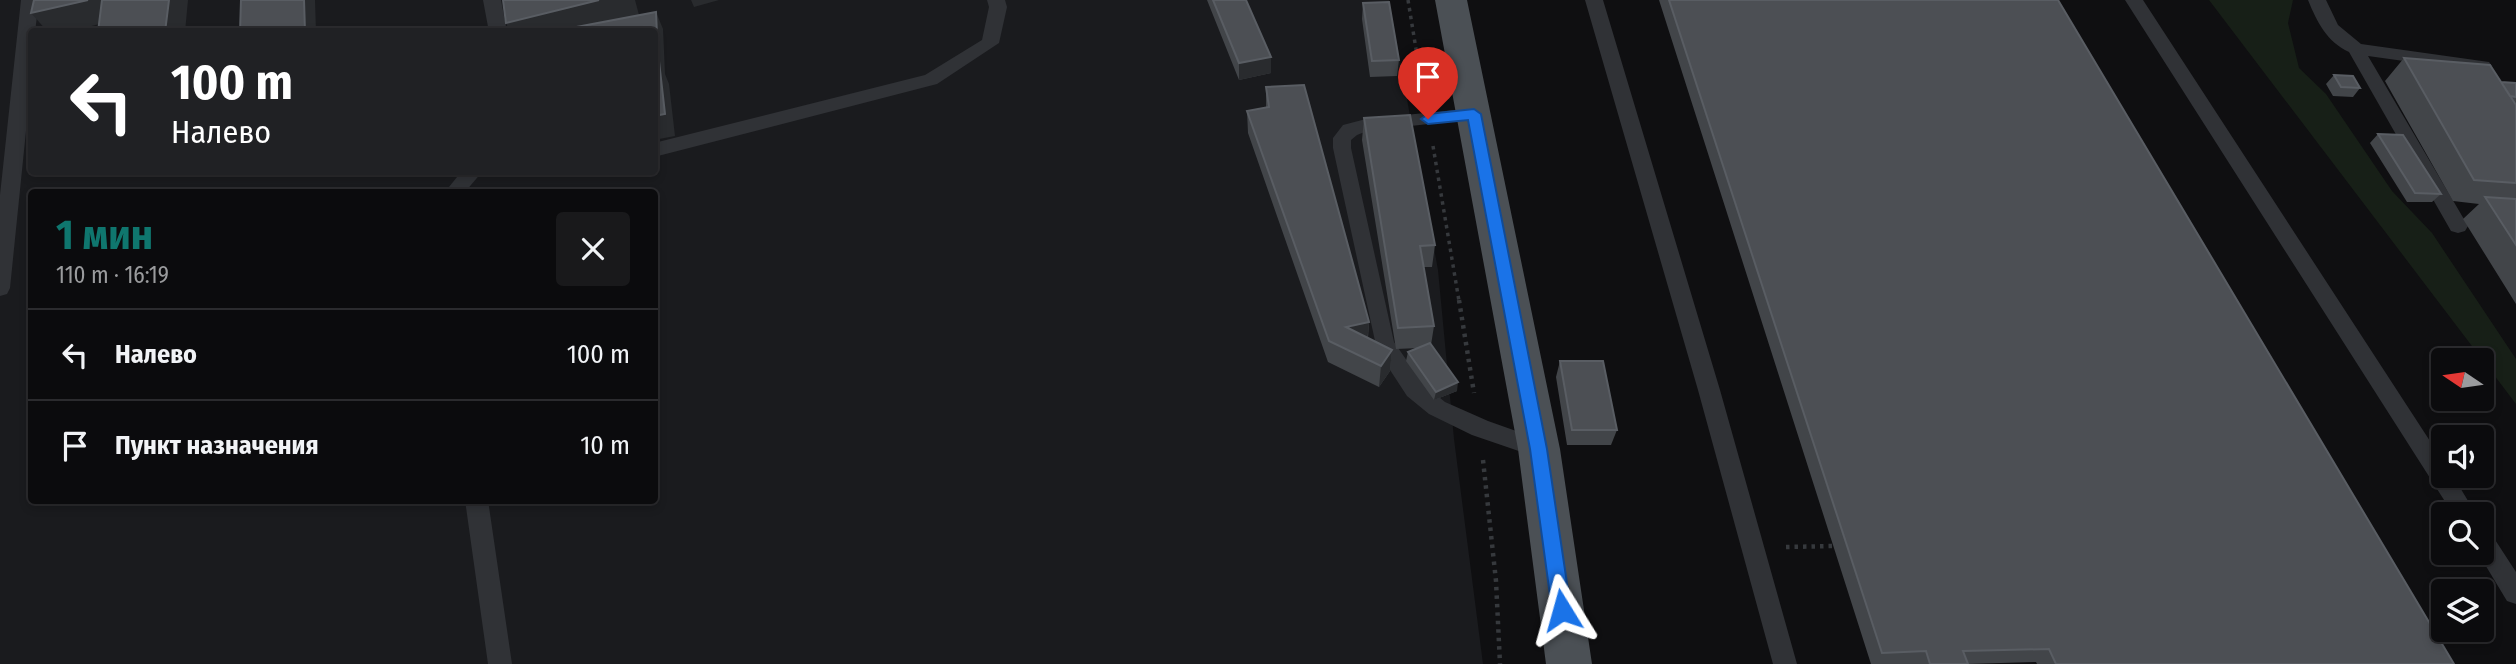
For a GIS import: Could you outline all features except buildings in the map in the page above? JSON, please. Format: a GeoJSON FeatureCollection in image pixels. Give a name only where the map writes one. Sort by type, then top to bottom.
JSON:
{"type":"FeatureCollection","features":[{"type":"Feature","properties":{"kind":"main road"},"geometry":{"type":"LineString","coordinates":[[1451,0],[1539,449],[1569,664]]}},
{"type":"Feature","properties":{"kind":"lane"},"geometry":{"type":"LineString","coordinates":[[0,288],[30,0]]}},
{"type":"Feature","properties":{"kind":"lane"},"geometry":{"type":"LineString","coordinates":[[492,0],[497,28]]}},
{"type":"Feature","properties":{"kind":"lane"},"geometry":{"type":"LineString","coordinates":[[658,149],[931,80],[990,43],[998,7],[996,0]]}},
{"type":"Feature","properties":{"kind":"lane"},"geometry":{"type":"LineString","coordinates":[[1594,0],[1754,548],[1785,664]]}},
{"type":"Feature","properties":{"kind":"lane"},"geometry":{"type":"LineString","coordinates":[[2134,0],[2458,502]]}},
{"type":"Feature","properties":{"kind":"lane"},"geometry":{"type":"LineString","coordinates":[[2317,0],[2326,25],[2345,44],[2357,49],[2490,66]]}},
{"type":"Feature","properties":{"kind":"lane"},"geometry":{"type":"LineString","coordinates":[[2357,49],[2361,61],[2458,226]]}},
{"type":"Feature","properties":{"kind":"lane"},"geometry":{"type":"LineString","coordinates":[[1474,114],[1366,125],[1350,130],[1342,138],[1342,148],[1384,344],[1415,390],[1437,408],[1480,428],[1539,449]]}},
{"type":"Feature","properties":{"kind":"lane"},"geometry":{"type":"LineString","coordinates":[[457,189],[469,175]]}},
{"type":"Feature","properties":{"kind":"lane"},"geometry":{"type":"LineString","coordinates":[[477,504],[500,664]]}},
{"type":"Feature","properties":{"kind":"lane"},"geometry":{"type":"LineString","coordinates":[[2494,558],[2516,593]]}},
{"type":"Feature","properties":{"kind":"path"},"geometry":{"type":"LineString","coordinates":[[1408,0],[1480,428],[1496,581],[1500,664]]}},
{"type":"Feature","properties":{"kind":"path"},"geometry":{"type":"LineString","coordinates":[[1754,548],[1833,546]]}},
{"type":"Feature","properties":{"kind":"shaded area"},"geometry":{"type":"Polygon","coordinates":[[[0,0],[1389,0],[1438,270],[1454,439],[1483,664],[0,664],[0,0]]]}},
{"type":"Feature","properties":{"kind":"shaded area"},"geometry":{"type":"Polygon","coordinates":[[[2209,0],[2293,0],[2288,23],[2299,68],[2326,94],[2392,191],[2432,233],[2516,359],[2516,404],[2494,375],[2494,348],[2473,348],[2209,0]]]}},
{"type":"Feature","properties":{"kind":"route"},"geometry":{"type":"LineString","coordinates":[[1428,119],[1474,114],[1539,449],[1562,610]]}}]}
